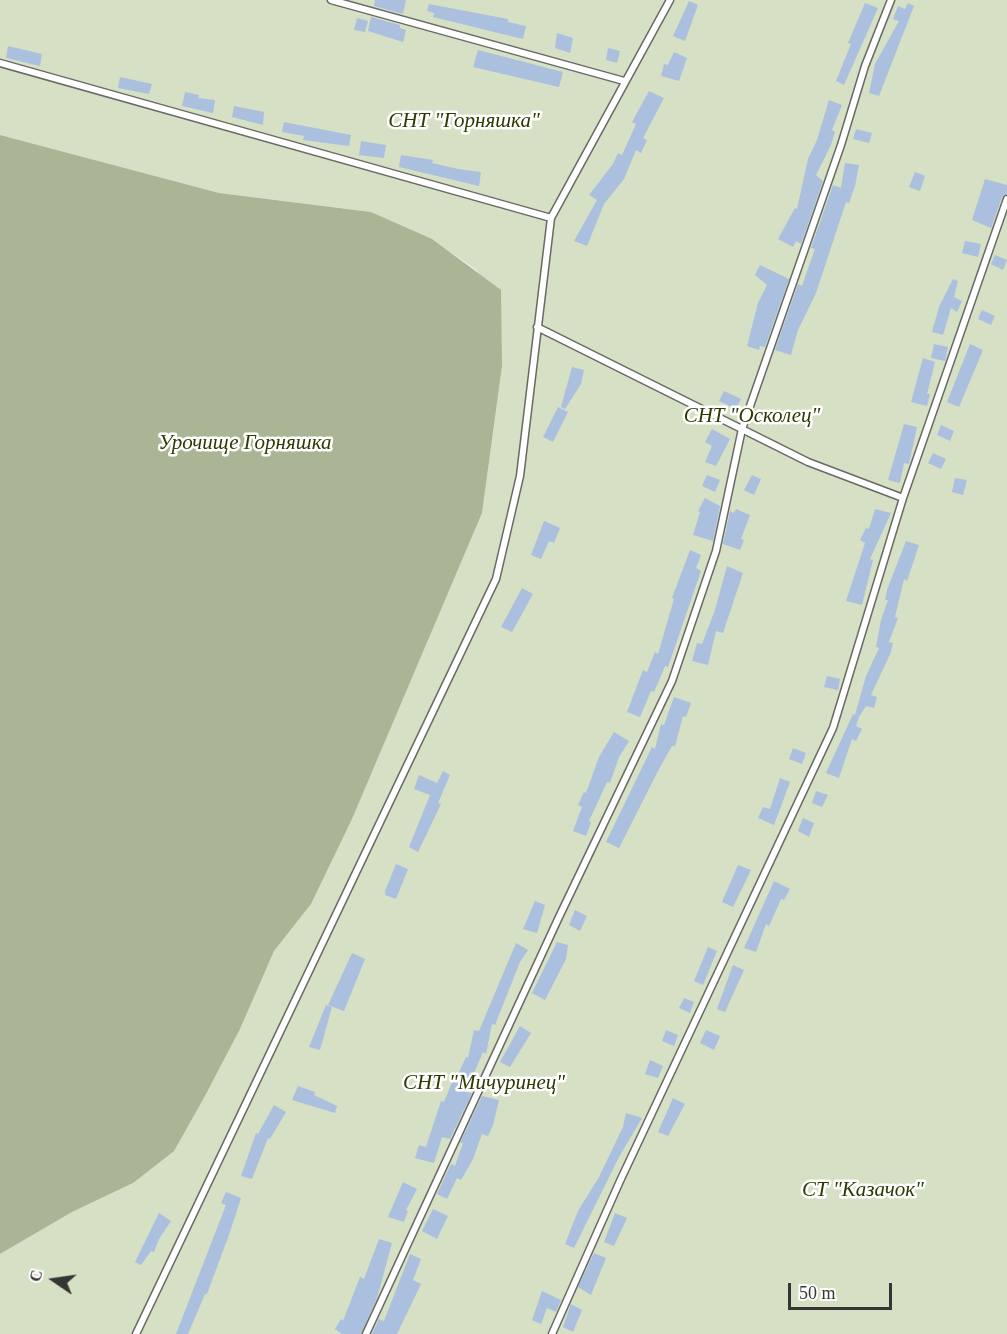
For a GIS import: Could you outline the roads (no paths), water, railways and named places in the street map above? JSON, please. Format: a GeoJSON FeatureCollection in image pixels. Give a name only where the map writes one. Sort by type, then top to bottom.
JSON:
{"type":"FeatureCollection","features":[{"type":"Feature","properties":{"kind":"lane"},"geometry":{"type":"LineString","coordinates":[[332,0],[624,81]]}},
{"type":"Feature","properties":{"kind":"lane"},"geometry":{"type":"LineString","coordinates":[[136,1334],[496,579],[520,476],[551,218],[670,0]]}},
{"type":"Feature","properties":{"kind":"lane"},"geometry":{"type":"LineString","coordinates":[[366,1334],[559,917],[672,681],[716,552],[742,429],[841,145],[865,66],[891,0]]}},
{"type":"Feature","properties":{"kind":"lane"},"geometry":{"type":"LineString","coordinates":[[0,63],[551,218]]}},
{"type":"Feature","properties":{"kind":"lane"},"geometry":{"type":"LineString","coordinates":[[552,1334],[620,1181],[833,728],[903,498],[1007,199]]}},
{"type":"Feature","properties":{"kind":"lane"},"geometry":{"type":"LineString","coordinates":[[537,327],[808,462],[903,498]]}},
{"type":"Feature","properties":{"kind":"park label","name":"СНТ \"Горняшка\""},"geometry":{"type":"Point","coordinates":[464,121]}},
{"type":"Feature","properties":{"kind":"park label","name":"СНТ \"Осколец\""},"geometry":{"type":"Point","coordinates":[752,416]}},
{"type":"Feature","properties":{"kind":"park label","name":"Урочище Горняшка"},"geometry":{"type":"Point","coordinates":[245,443]}},
{"type":"Feature","properties":{"kind":"park label","name":"СНТ \"Мичуринец\""},"geometry":{"type":"Point","coordinates":[484,1083]}},
{"type":"Feature","properties":{"kind":"park label","name":"СТ \"Казачок\""},"geometry":{"type":"Point","coordinates":[863,1190]}}]}
